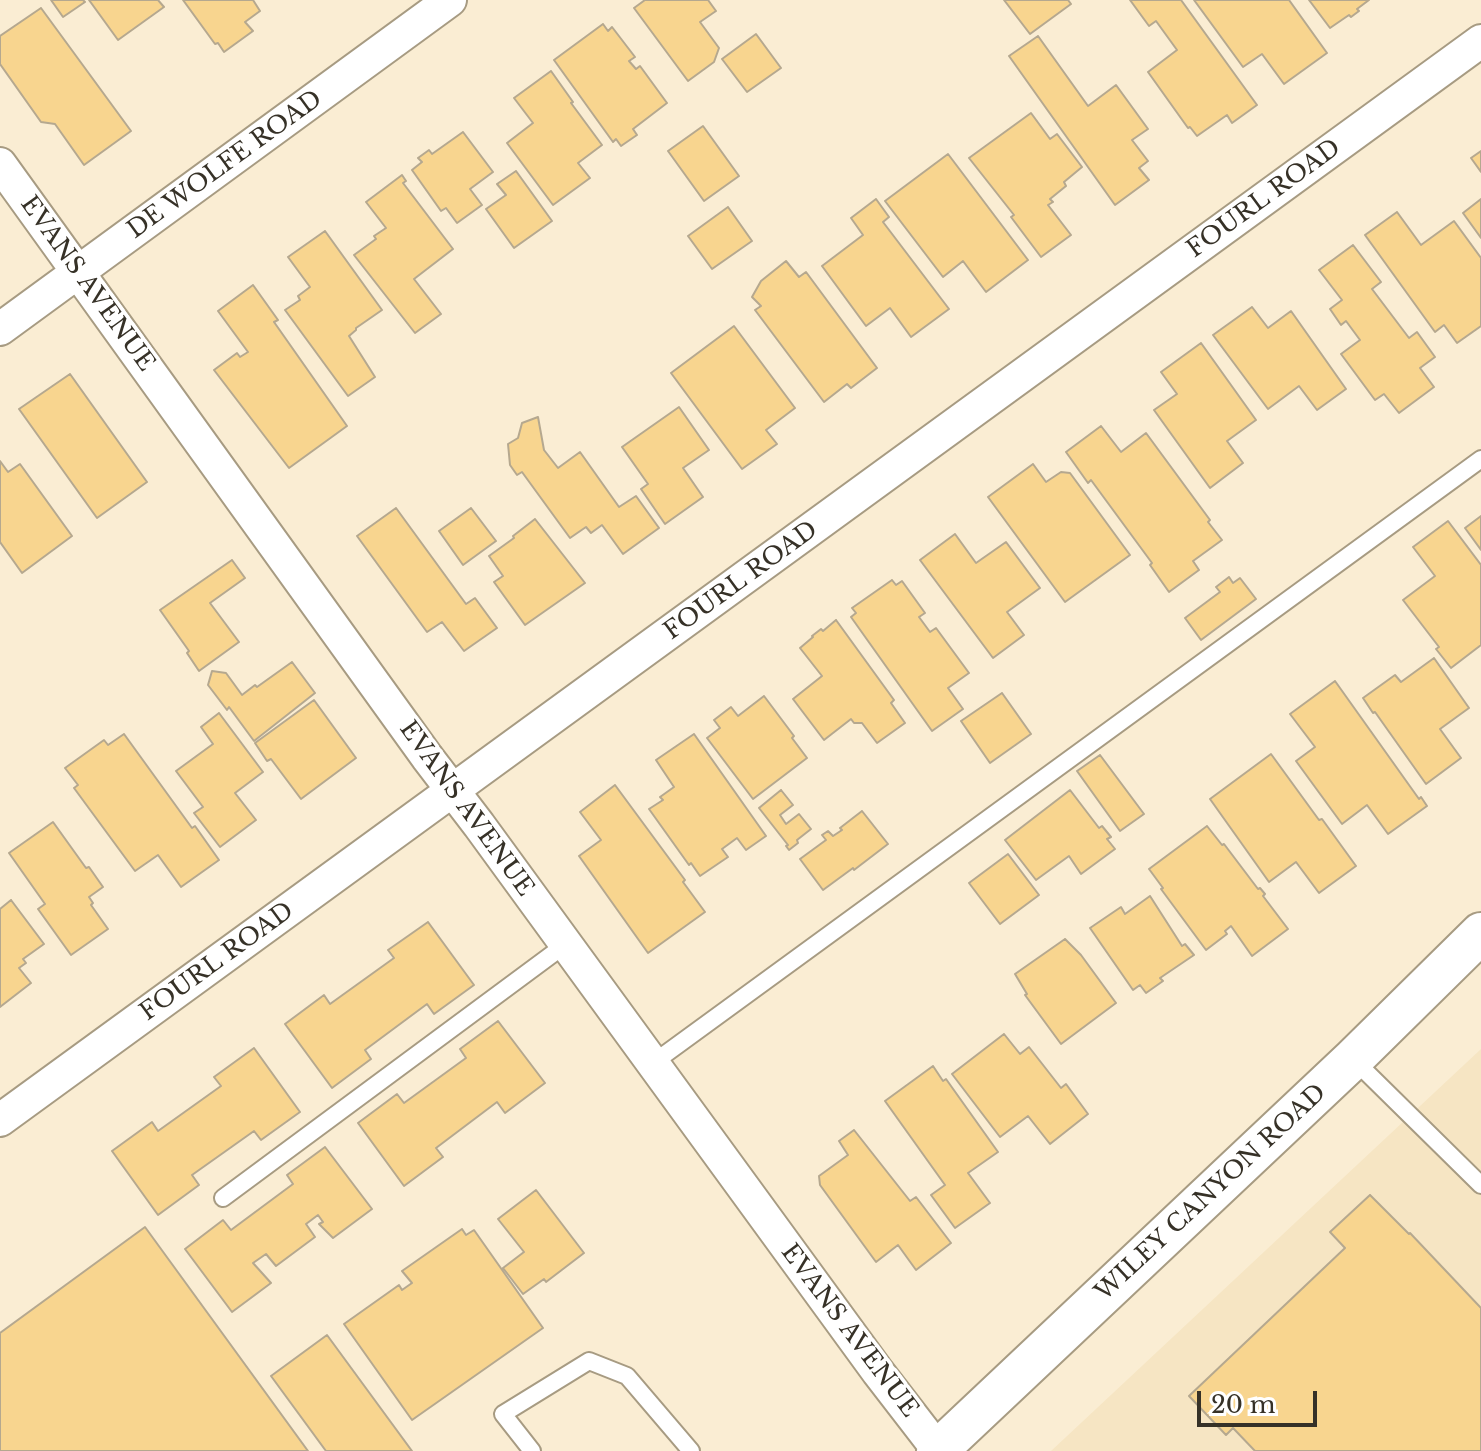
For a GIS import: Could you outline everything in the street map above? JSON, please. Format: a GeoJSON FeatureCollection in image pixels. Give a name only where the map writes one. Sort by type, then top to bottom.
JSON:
{"type":"FeatureCollection","features":[{"type":"Feature","properties":{"kind":"street","name":"DE WOLFE ROAD"},"geometry":{"type":"LineString","coordinates":[[0,329],[450,0]]}},
{"type":"Feature","properties":{"kind":"street","name":"FOURL ROAD"},"geometry":{"type":"LineString","coordinates":[[0,1120],[1481,41]]}},
{"type":"Feature","properties":{"kind":"street","name":"EVANS AVENUE"},"geometry":{"type":"LineString","coordinates":[[0,164],[453,791],[937,1451]]}},
{"type":"Feature","properties":{"kind":"street","name":"WILEY CANYON ROAD"},"geometry":{"type":"LineString","coordinates":[[937,1451],[1353,1059],[1481,933]]}},
{"type":"Feature","properties":{"kind":"lane"},"geometry":{"type":"LineString","coordinates":[[653,1063],[1481,459]]}},
{"type":"Feature","properties":{"kind":"lane"},"geometry":{"type":"LineString","coordinates":[[223,1198],[566,944]]}},
{"type":"Feature","properties":{"kind":"lane"},"geometry":{"type":"LineString","coordinates":[[1353,1059],[1481,1185]]}},
{"type":"Feature","properties":{"kind":"lane"},"geometry":{"type":"LineString","coordinates":[[532,1451],[503,1414],[589,1361],[627,1376],[691,1451]]}},
{"type":"Feature","properties":{"kind":"shaded area"},"geometry":{"type":"Polygon","coordinates":[[[1481,1049],[1481,1451],[1051,1451],[1481,1049]]]}},
{"type":"Feature","properties":{"kind":"building"},"geometry":{"type":"Polygon","coordinates":[[[51,0],[83,0],[85,2],[63,17],[51,0]]]}},
{"type":"Feature","properties":{"kind":"building"},"geometry":{"type":"Polygon","coordinates":[[[89,0],[158,0],[164,7],[118,40],[89,0]]]}},
{"type":"Feature","properties":{"kind":"building"},"geometry":{"type":"Polygon","coordinates":[[[183,0],[253,0],[260,11],[245,22],[253,31],[224,52],[183,0]]]}},
{"type":"Feature","properties":{"kind":"building"},"geometry":{"type":"Polygon","coordinates":[[[645,0],[708,0],[716,11],[700,22],[719,48],[714,62],[688,81],[634,8],[645,0]]]}},
{"type":"Feature","properties":{"kind":"building"},"geometry":{"type":"Polygon","coordinates":[[[1004,0],[1068,0],[1071,4],[1030,34],[1004,0]]]}},
{"type":"Feature","properties":{"kind":"building"},"geometry":{"type":"Polygon","coordinates":[[[1130,0],[1181,0],[1257,105],[1232,123],[1227,115],[1197,136],[1148,72],[1177,50],[1156,21],[1149,26],[1130,0]]]}},
{"type":"Feature","properties":{"kind":"building"},"geometry":{"type":"Polygon","coordinates":[[[1194,0],[1289,0],[1327,53],[1284,84],[1262,54],[1243,67],[1194,0]]]}},
{"type":"Feature","properties":{"kind":"building"},"geometry":{"type":"Polygon","coordinates":[[[1309,0],[1369,0],[1351,17],[1349,15],[1330,28],[1309,0]]]}},
{"type":"Feature","properties":{"kind":"building"},"geometry":{"type":"Polygon","coordinates":[[[41,8],[131,131],[84,165],[55,124],[41,122],[0,64],[0,36],[41,8]]]}},
{"type":"Feature","properties":{"kind":"building"},"geometry":{"type":"Polygon","coordinates":[[[603,24],[608,31],[612,27],[635,57],[629,61],[636,69],[640,66],[667,103],[633,129],[637,135],[621,146],[616,139],[613,142],[554,60],[603,24]]]}},
{"type":"Feature","properties":{"kind":"building"},"geometry":{"type":"Polygon","coordinates":[[[756,34],[781,68],[747,92],[722,59],[756,34]]]}},
{"type":"Feature","properties":{"kind":"building"},"geometry":{"type":"Polygon","coordinates":[[[1038,36],[1088,106],[1116,85],[1148,129],[1132,140],[1148,161],[1139,168],[1149,180],[1115,205],[1009,56],[1038,36]]]}},
{"type":"Feature","properties":{"kind":"building"},"geometry":{"type":"Polygon","coordinates":[[[551,71],[602,145],[578,163],[590,178],[553,205],[507,143],[533,123],[514,98],[551,71]]]}},
{"type":"Feature","properties":{"kind":"building"},"geometry":{"type":"Polygon","coordinates":[[[1031,113],[1050,139],[1057,134],[1082,167],[1064,182],[1066,186],[1050,199],[1053,202],[1048,205],[1071,235],[1041,257],[1011,217],[1014,215],[969,158],[1031,113]]]}},
{"type":"Feature","properties":{"kind":"building"},"geometry":{"type":"Polygon","coordinates":[[[703,126],[739,176],[704,201],[668,151],[703,126]]]}},
{"type":"Feature","properties":{"kind":"building"},"geometry":{"type":"Polygon","coordinates":[[[463,132],[493,172],[470,189],[482,205],[457,223],[446,208],[441,211],[412,170],[422,162],[418,158],[429,150],[432,154],[463,132]]]}},
{"type":"Feature","properties":{"kind":"building"},"geometry":{"type":"Polygon","coordinates":[[[1481,151],[1481,172],[1471,158],[1481,151]]]}},
{"type":"Feature","properties":{"kind":"building"},"geometry":{"type":"Polygon","coordinates":[[[948,154],[1028,260],[986,292],[963,261],[943,277],[885,201],[948,154]]]}},
{"type":"Feature","properties":{"kind":"building"},"geometry":{"type":"Polygon","coordinates":[[[516,171],[552,221],[514,248],[486,209],[506,195],[497,184],[516,171]]]}},
{"type":"Feature","properties":{"kind":"building"},"geometry":{"type":"Polygon","coordinates":[[[402,175],[406,181],[403,183],[453,249],[414,279],[441,314],[415,333],[354,255],[386,228],[366,202],[402,175]]]}},
{"type":"Feature","properties":{"kind":"building"},"geometry":{"type":"Polygon","coordinates":[[[876,199],[889,217],[883,222],[949,309],[911,337],[890,308],[866,326],[822,266],[863,235],[851,218],[876,199]]]}},
{"type":"Feature","properties":{"kind":"building"},"geometry":{"type":"Polygon","coordinates":[[[1481,199],[1481,238],[1463,213],[1481,199]]]}},
{"type":"Feature","properties":{"kind":"building"},"geometry":{"type":"Polygon","coordinates":[[[728,207],[752,241],[712,269],[688,236],[728,207]]]}},
{"type":"Feature","properties":{"kind":"building"},"geometry":{"type":"Polygon","coordinates":[[[1397,212],[1421,245],[1454,221],[1481,258],[1481,326],[1457,343],[1444,325],[1435,332],[1365,235],[1397,212]]]}},
{"type":"Feature","properties":{"kind":"building"},"geometry":{"type":"Polygon","coordinates":[[[325,231],[382,310],[349,336],[375,377],[348,396],[285,310],[300,300],[298,296],[310,287],[288,257],[325,231]]]}},
{"type":"Feature","properties":{"kind":"building"},"geometry":{"type":"Polygon","coordinates":[[[1353,245],[1381,282],[1372,289],[1409,338],[1417,332],[1435,357],[1420,368],[1434,387],[1399,413],[1384,394],[1375,400],[1341,354],[1360,340],[1346,321],[1341,325],[1330,309],[1342,300],[1319,270],[1353,245]]]}},
{"type":"Feature","properties":{"kind":"building"},"geometry":{"type":"Polygon","coordinates":[[[786,261],[799,277],[806,272],[877,368],[851,388],[847,384],[824,402],[755,310],[761,306],[752,297],[761,281],[786,261]]]}},
{"type":"Feature","properties":{"kind":"building"},"geometry":{"type":"Polygon","coordinates":[[[253,285],[278,320],[274,322],[347,426],[289,468],[214,370],[237,353],[240,357],[248,352],[218,311],[253,285]]]}},
{"type":"Feature","properties":{"kind":"building"},"geometry":{"type":"Polygon","coordinates":[[[1252,307],[1268,328],[1291,311],[1346,389],[1317,410],[1299,386],[1268,409],[1213,335],[1252,307]]]}},
{"type":"Feature","properties":{"kind":"building"},"geometry":{"type":"Polygon","coordinates":[[[734,326],[795,408],[766,430],[777,444],[742,469],[671,373],[734,326]]]}},
{"type":"Feature","properties":{"kind":"building"},"geometry":{"type":"Polygon","coordinates":[[[1201,343],[1256,420],[1227,441],[1243,463],[1210,488],[1154,410],[1177,394],[1161,372],[1201,343]]]}},
{"type":"Feature","properties":{"kind":"building"},"geometry":{"type":"Polygon","coordinates":[[[70,374],[147,482],[97,518],[19,409],[70,374]]]}},
{"type":"Feature","properties":{"kind":"building"},"geometry":{"type":"Polygon","coordinates":[[[679,407],[709,450],[683,468],[703,497],[665,524],[641,489],[648,484],[622,447],[679,407]]]}},
{"type":"Feature","properties":{"kind":"building"},"geometry":{"type":"Polygon","coordinates":[[[538,417],[544,450],[558,468],[580,452],[619,507],[636,496],[659,528],[623,554],[602,525],[591,533],[586,527],[570,538],[522,472],[517,475],[510,465],[508,444],[518,438],[522,423],[538,417]]]}},
{"type":"Feature","properties":{"kind":"building"},"geometry":{"type":"Polygon","coordinates":[[[1101,426],[1121,452],[1146,433],[1222,540],[1193,561],[1199,570],[1169,592],[1150,565],[1152,563],[1091,480],[1088,483],[1066,452],[1101,426]]]}},
{"type":"Feature","properties":{"kind":"building"},"geometry":{"type":"Polygon","coordinates":[[[0,461],[8,472],[20,464],[72,536],[22,573],[0,542],[0,461]]]}},
{"type":"Feature","properties":{"kind":"building"},"geometry":{"type":"Polygon","coordinates":[[[1033,464],[1046,482],[1061,472],[1070,473],[1130,555],[1065,602],[988,497],[1033,464]]]}},
{"type":"Feature","properties":{"kind":"building"},"geometry":{"type":"Polygon","coordinates":[[[396,508],[466,604],[475,598],[497,628],[464,651],[442,622],[427,632],[357,536],[396,508]]]}},
{"type":"Feature","properties":{"kind":"building"},"geometry":{"type":"Polygon","coordinates":[[[471,508],[496,541],[463,565],[439,531],[471,508]]]}},
{"type":"Feature","properties":{"kind":"building"},"geometry":{"type":"Polygon","coordinates":[[[1481,516],[1481,550],[1465,528],[1481,516]]]}},
{"type":"Feature","properties":{"kind":"building"},"geometry":{"type":"Polygon","coordinates":[[[535,519],[585,583],[525,625],[494,582],[503,576],[489,556],[535,519]]]}},
{"type":"Feature","properties":{"kind":"building"},"geometry":{"type":"Polygon","coordinates":[[[1448,521],[1481,565],[1481,645],[1451,668],[1403,600],[1435,576],[1413,547],[1448,521]]]}},
{"type":"Feature","properties":{"kind":"building"},"geometry":{"type":"Polygon","coordinates":[[[955,534],[976,563],[1006,542],[1040,588],[1007,612],[1024,635],[993,658],[920,560],[955,534]]]}},
{"type":"Feature","properties":{"kind":"building"},"geometry":{"type":"Polygon","coordinates":[[[232,560],[245,578],[210,603],[239,642],[199,671],[160,610],[232,560]]]}},
{"type":"Feature","properties":{"kind":"building"},"geometry":{"type":"Polygon","coordinates":[[[1229,577],[1233,583],[1240,578],[1256,599],[1201,640],[1185,618],[1220,592],[1216,587],[1229,577]]]}},
{"type":"Feature","properties":{"kind":"building"},"geometry":{"type":"Polygon","coordinates":[[[892,580],[896,585],[902,581],[925,613],[919,617],[930,632],[936,628],[969,673],[948,688],[963,709],[932,731],[851,617],[856,613],[852,608],[892,580]]]}},
{"type":"Feature","properties":{"kind":"building"},"geometry":{"type":"Polygon","coordinates":[[[836,620],[894,700],[891,703],[905,723],[877,743],[862,723],[854,723],[851,719],[824,740],[793,699],[822,676],[800,648],[836,620]]]}},
{"type":"Feature","properties":{"kind":"building"},"geometry":{"type":"Polygon","coordinates":[[[1434,658],[1469,708],[1440,729],[1461,758],[1426,784],[1363,698],[1395,675],[1401,682],[1434,658]]]}},
{"type":"Feature","properties":{"kind":"building"},"geometry":{"type":"Polygon","coordinates":[[[292,662],[315,693],[254,741],[208,685],[212,671],[226,673],[242,695],[292,662]]]}},
{"type":"Feature","properties":{"kind":"building"},"geometry":{"type":"Polygon","coordinates":[[[1335,681],[1427,806],[1388,834],[1367,805],[1342,824],[1296,761],[1315,747],[1290,714],[1335,681]]]}},
{"type":"Feature","properties":{"kind":"building"},"geometry":{"type":"Polygon","coordinates":[[[1002,693],[1031,734],[990,763],[961,721],[1002,693]]]}},
{"type":"Feature","properties":{"kind":"building"},"geometry":{"type":"Polygon","coordinates":[[[764,696],[807,758],[753,799],[707,738],[720,728],[714,720],[731,707],[738,716],[764,696]]]}},
{"type":"Feature","properties":{"kind":"building"},"geometry":{"type":"Polygon","coordinates":[[[314,700],[356,758],[301,799],[255,743],[314,700]]]}},
{"type":"Feature","properties":{"kind":"building"},"geometry":{"type":"Polygon","coordinates":[[[219,713],[263,772],[235,793],[256,820],[220,847],[194,813],[203,807],[176,771],[213,744],[201,727],[219,713]]]}},
{"type":"Feature","properties":{"kind":"building"},"geometry":{"type":"Polygon","coordinates":[[[124,734],[219,860],[181,887],[158,855],[135,871],[74,788],[78,785],[65,768],[104,740],[108,745],[124,734]]]}},
{"type":"Feature","properties":{"kind":"building"},"geometry":{"type":"Polygon","coordinates":[[[694,734],[766,836],[746,850],[737,838],[722,849],[728,857],[700,876],[649,809],[663,800],[660,797],[674,787],[656,760],[694,734]]]}},
{"type":"Feature","properties":{"kind":"building"},"geometry":{"type":"Polygon","coordinates":[[[1271,754],[1356,866],[1319,893],[1296,862],[1269,882],[1210,799],[1271,754]]]}},
{"type":"Feature","properties":{"kind":"building"},"geometry":{"type":"Polygon","coordinates":[[[1100,755],[1144,814],[1120,831],[1077,771],[1100,755]]]}},
{"type":"Feature","properties":{"kind":"building"},"geometry":{"type":"Polygon","coordinates":[[[615,785],[705,912],[648,953],[579,856],[601,840],[580,812],[615,785]]]}},
{"type":"Feature","properties":{"kind":"building"},"geometry":{"type":"Polygon","coordinates":[[[781,790],[793,805],[780,815],[786,824],[799,814],[811,829],[789,850],[759,808],[781,790]]]}},
{"type":"Feature","properties":{"kind":"building"},"geometry":{"type":"Polygon","coordinates":[[[1070,790],[1099,828],[1102,826],[1111,837],[1107,839],[1115,849],[1081,874],[1069,856],[1036,880],[1005,840],[1070,790]]]}},
{"type":"Feature","properties":{"kind":"building"},"geometry":{"type":"Polygon","coordinates":[[[862,811],[888,844],[823,890],[800,859],[826,840],[822,835],[828,831],[833,836],[862,811]]]}},
{"type":"Feature","properties":{"kind":"building"},"geometry":{"type":"Polygon","coordinates":[[[53,822],[103,887],[89,897],[108,929],[71,955],[38,909],[45,904],[9,853],[53,822]]]}},
{"type":"Feature","properties":{"kind":"building"},"geometry":{"type":"Polygon","coordinates":[[[1207,826],[1265,894],[1263,896],[1288,929],[1252,956],[1231,926],[1225,931],[1227,934],[1206,950],[1149,869],[1207,826]]]}},
{"type":"Feature","properties":{"kind":"building"},"geometry":{"type":"Polygon","coordinates":[[[1008,854],[1039,895],[1000,924],[969,883],[1008,854]]]}},
{"type":"Feature","properties":{"kind":"building"},"geometry":{"type":"Polygon","coordinates":[[[1150,896],[1182,946],[1185,944],[1194,955],[1160,978],[1163,981],[1146,993],[1140,985],[1133,990],[1090,928],[1121,907],[1125,914],[1150,896]]]}},
{"type":"Feature","properties":{"kind":"building"},"geometry":{"type":"Polygon","coordinates":[[[11,900],[44,944],[23,959],[26,963],[19,968],[31,983],[0,1007],[0,909],[11,900]]]}},
{"type":"Feature","properties":{"kind":"building"},"geometry":{"type":"Polygon","coordinates":[[[428,922],[474,985],[434,1014],[427,1004],[365,1050],[371,1059],[332,1088],[285,1024],[324,995],[330,1004],[394,958],[388,950],[428,922]]]}},
{"type":"Feature","properties":{"kind":"building"},"geometry":{"type":"Polygon","coordinates":[[[1065,939],[1081,955],[1116,1003],[1061,1044],[1025,995],[1015,974],[1065,939]]]}},
{"type":"Feature","properties":{"kind":"building"},"geometry":{"type":"Polygon","coordinates":[[[498,1021],[545,1083],[505,1113],[497,1102],[436,1148],[443,1157],[404,1186],[358,1123],[397,1094],[404,1103],[466,1058],[460,1049],[498,1021]]]}},
{"type":"Feature","properties":{"kind":"building"},"geometry":{"type":"Polygon","coordinates":[[[1004,1034],[1020,1054],[1029,1047],[1061,1088],[1066,1084],[1088,1114],[1050,1144],[1028,1116],[1000,1137],[952,1074],[1004,1034]]]}},
{"type":"Feature","properties":{"kind":"building"},"geometry":{"type":"Polygon","coordinates":[[[254,1048],[300,1112],[261,1140],[254,1131],[192,1175],[199,1185],[158,1215],[112,1151],[152,1122],[158,1131],[221,1086],[214,1077],[254,1048]]]}},
{"type":"Feature","properties":{"kind":"building"},"geometry":{"type":"Polygon","coordinates":[[[933,1066],[943,1081],[946,1079],[998,1152],[968,1173],[990,1203],[955,1228],[931,1195],[945,1185],[885,1101],[933,1066]]]}},
{"type":"Feature","properties":{"kind":"building"},"geometry":{"type":"Polygon","coordinates":[[[854,1130],[910,1201],[916,1197],[951,1243],[916,1270],[898,1245],[876,1262],[820,1185],[819,1176],[848,1155],[839,1141],[854,1130]]]}},
{"type":"Feature","properties":{"kind":"building"},"geometry":{"type":"Polygon","coordinates":[[[325,1147],[372,1209],[333,1238],[319,1224],[323,1222],[318,1215],[306,1224],[315,1237],[276,1266],[266,1254],[253,1263],[271,1283],[232,1312],[185,1249],[223,1220],[231,1230],[293,1184],[287,1175],[325,1147]]]}},
{"type":"Feature","properties":{"kind":"building"},"geometry":{"type":"Polygon","coordinates":[[[536,1190],[584,1253],[546,1282],[544,1279],[523,1294],[503,1268],[524,1252],[498,1219],[536,1190]]]}},
{"type":"Feature","properties":{"kind":"building"},"geometry":{"type":"Polygon","coordinates":[[[1370,1195],[1481,1308],[1481,1451],[1255,1451],[1233,1428],[1226,1435],[1189,1396],[1345,1248],[1330,1232],[1370,1195]]]}},
{"type":"Feature","properties":{"kind":"building"},"geometry":{"type":"Polygon","coordinates":[[[145,1227],[308,1451],[0,1451],[0,1333],[145,1227]]]}},
{"type":"Feature","properties":{"kind":"building"},"geometry":{"type":"Polygon","coordinates":[[[462,1229],[466,1235],[474,1230],[543,1328],[412,1420],[344,1324],[399,1285],[402,1290],[412,1283],[402,1271],[462,1229]]]}},
{"type":"Feature","properties":{"kind":"building"},"geometry":{"type":"Polygon","coordinates":[[[327,1335],[412,1451],[326,1451],[271,1376],[327,1335]]]}}]}
